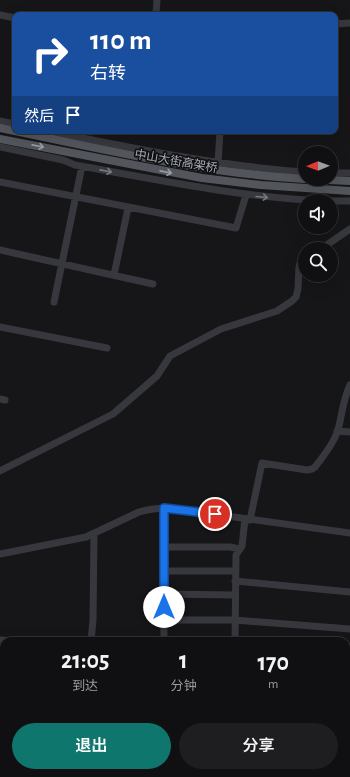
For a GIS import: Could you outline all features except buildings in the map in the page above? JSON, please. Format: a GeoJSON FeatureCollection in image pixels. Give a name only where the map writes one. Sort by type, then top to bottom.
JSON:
{"type":"FeatureCollection","features":[{"type":"Feature","properties":{"kind":"main road","name":"中山大街高架桥"},"geometry":{"type":"LineString","coordinates":[[0,128],[12,130]]}},
{"type":"Feature","properties":{"kind":"main road","name":"中山大街高架桥"},"geometry":{"type":"LineString","coordinates":[[30,134],[196,167],[298,178]]}},
{"type":"Feature","properties":{"kind":"main road","name":"中山大街高架桥"},"geometry":{"type":"LineString","coordinates":[[0,139],[202,178],[260,186],[350,191]]}},
{"type":"Feature","properties":{"kind":"main road","name":"中山大街高架桥"},"geometry":{"type":"LineString","coordinates":[[338,180],[350,181]]}},
{"type":"Feature","properties":{"kind":"street"},"geometry":{"type":"LineString","coordinates":[[156,12],[157,0]]}},
{"type":"Feature","properties":{"kind":"street"},"geometry":{"type":"LineString","coordinates":[[0,15],[12,17]]}},
{"type":"Feature","properties":{"kind":"street"},"geometry":{"type":"LineString","coordinates":[[338,24],[350,23]]}},
{"type":"Feature","properties":{"kind":"street"},"geometry":{"type":"LineString","coordinates":[[0,121],[12,123]]}},
{"type":"Feature","properties":{"kind":"street"},"geometry":{"type":"LineString","coordinates":[[63,134],[218,163],[298,171]]}},
{"type":"Feature","properties":{"kind":"street"},"geometry":{"type":"LineString","coordinates":[[218,163],[220,134]]}},
{"type":"Feature","properties":{"kind":"street"},"geometry":{"type":"LineString","coordinates":[[0,147],[63,160],[82,166],[176,184],[246,195],[298,199]]}},
{"type":"Feature","properties":{"kind":"street"},"geometry":{"type":"LineString","coordinates":[[54,302],[82,166]]}},
{"type":"Feature","properties":{"kind":"street"},"geometry":{"type":"LineString","coordinates":[[338,173],[350,173]]}},
{"type":"Feature","properties":{"kind":"street"},"geometry":{"type":"LineString","coordinates":[[0,182],[236,228],[246,195]]}},
{"type":"Feature","properties":{"kind":"street"},"geometry":{"type":"LineString","coordinates":[[338,201],[350,201]]}},
{"type":"Feature","properties":{"kind":"street"},"geometry":{"type":"LineString","coordinates":[[114,275],[128,208]]}},
{"type":"Feature","properties":{"kind":"street"},"geometry":{"type":"LineString","coordinates":[[331,242],[350,229]]}},
{"type":"Feature","properties":{"kind":"street"},"geometry":{"type":"LineString","coordinates":[[0,250],[153,284]]}},
{"type":"Feature","properties":{"kind":"street"},"geometry":{"type":"LineString","coordinates":[[0,470],[113,414],[157,376],[170,356],[221,329],[277,311],[296,297],[298,282]]}},
{"type":"Feature","properties":{"kind":"street"},"geometry":{"type":"LineString","coordinates":[[0,327],[107,348]]}},
{"type":"Feature","properties":{"kind":"street"},"geometry":{"type":"LineString","coordinates":[[235,637],[236,555],[243,540],[262,463],[307,470],[312,469],[320,461],[337,431],[346,392],[350,385]]}},
{"type":"Feature","properties":{"kind":"street"},"geometry":{"type":"LineString","coordinates":[[337,431],[350,432]]}},
{"type":"Feature","properties":{"kind":"street"},"geometry":{"type":"LineString","coordinates":[[164,508],[164,637]]}},
{"type":"Feature","properties":{"kind":"street"},"geometry":{"type":"LineString","coordinates":[[0,554],[86,537],[147,509],[164,508],[350,533]]}},
{"type":"Feature","properties":{"kind":"street"},"geometry":{"type":"LineString","coordinates":[[92,637],[94,534]]}},
{"type":"Feature","properties":{"kind":"street"},"geometry":{"type":"LineString","coordinates":[[164,547],[230,547],[240,549]]}},
{"type":"Feature","properties":{"kind":"street"},"geometry":{"type":"LineString","coordinates":[[164,571],[235,571]]}},
{"type":"Feature","properties":{"kind":"street"},"geometry":{"type":"LineString","coordinates":[[235,581],[350,592]]}},
{"type":"Feature","properties":{"kind":"street"},"geometry":{"type":"LineString","coordinates":[[164,594],[235,595]]}},
{"type":"Feature","properties":{"kind":"street"},"geometry":{"type":"LineString","coordinates":[[164,620],[235,620],[350,629]]}},
{"type":"Feature","properties":{"kind":"route"},"geometry":{"type":"LineString","coordinates":[[164,607],[164,508],[215,514]]}}]}
